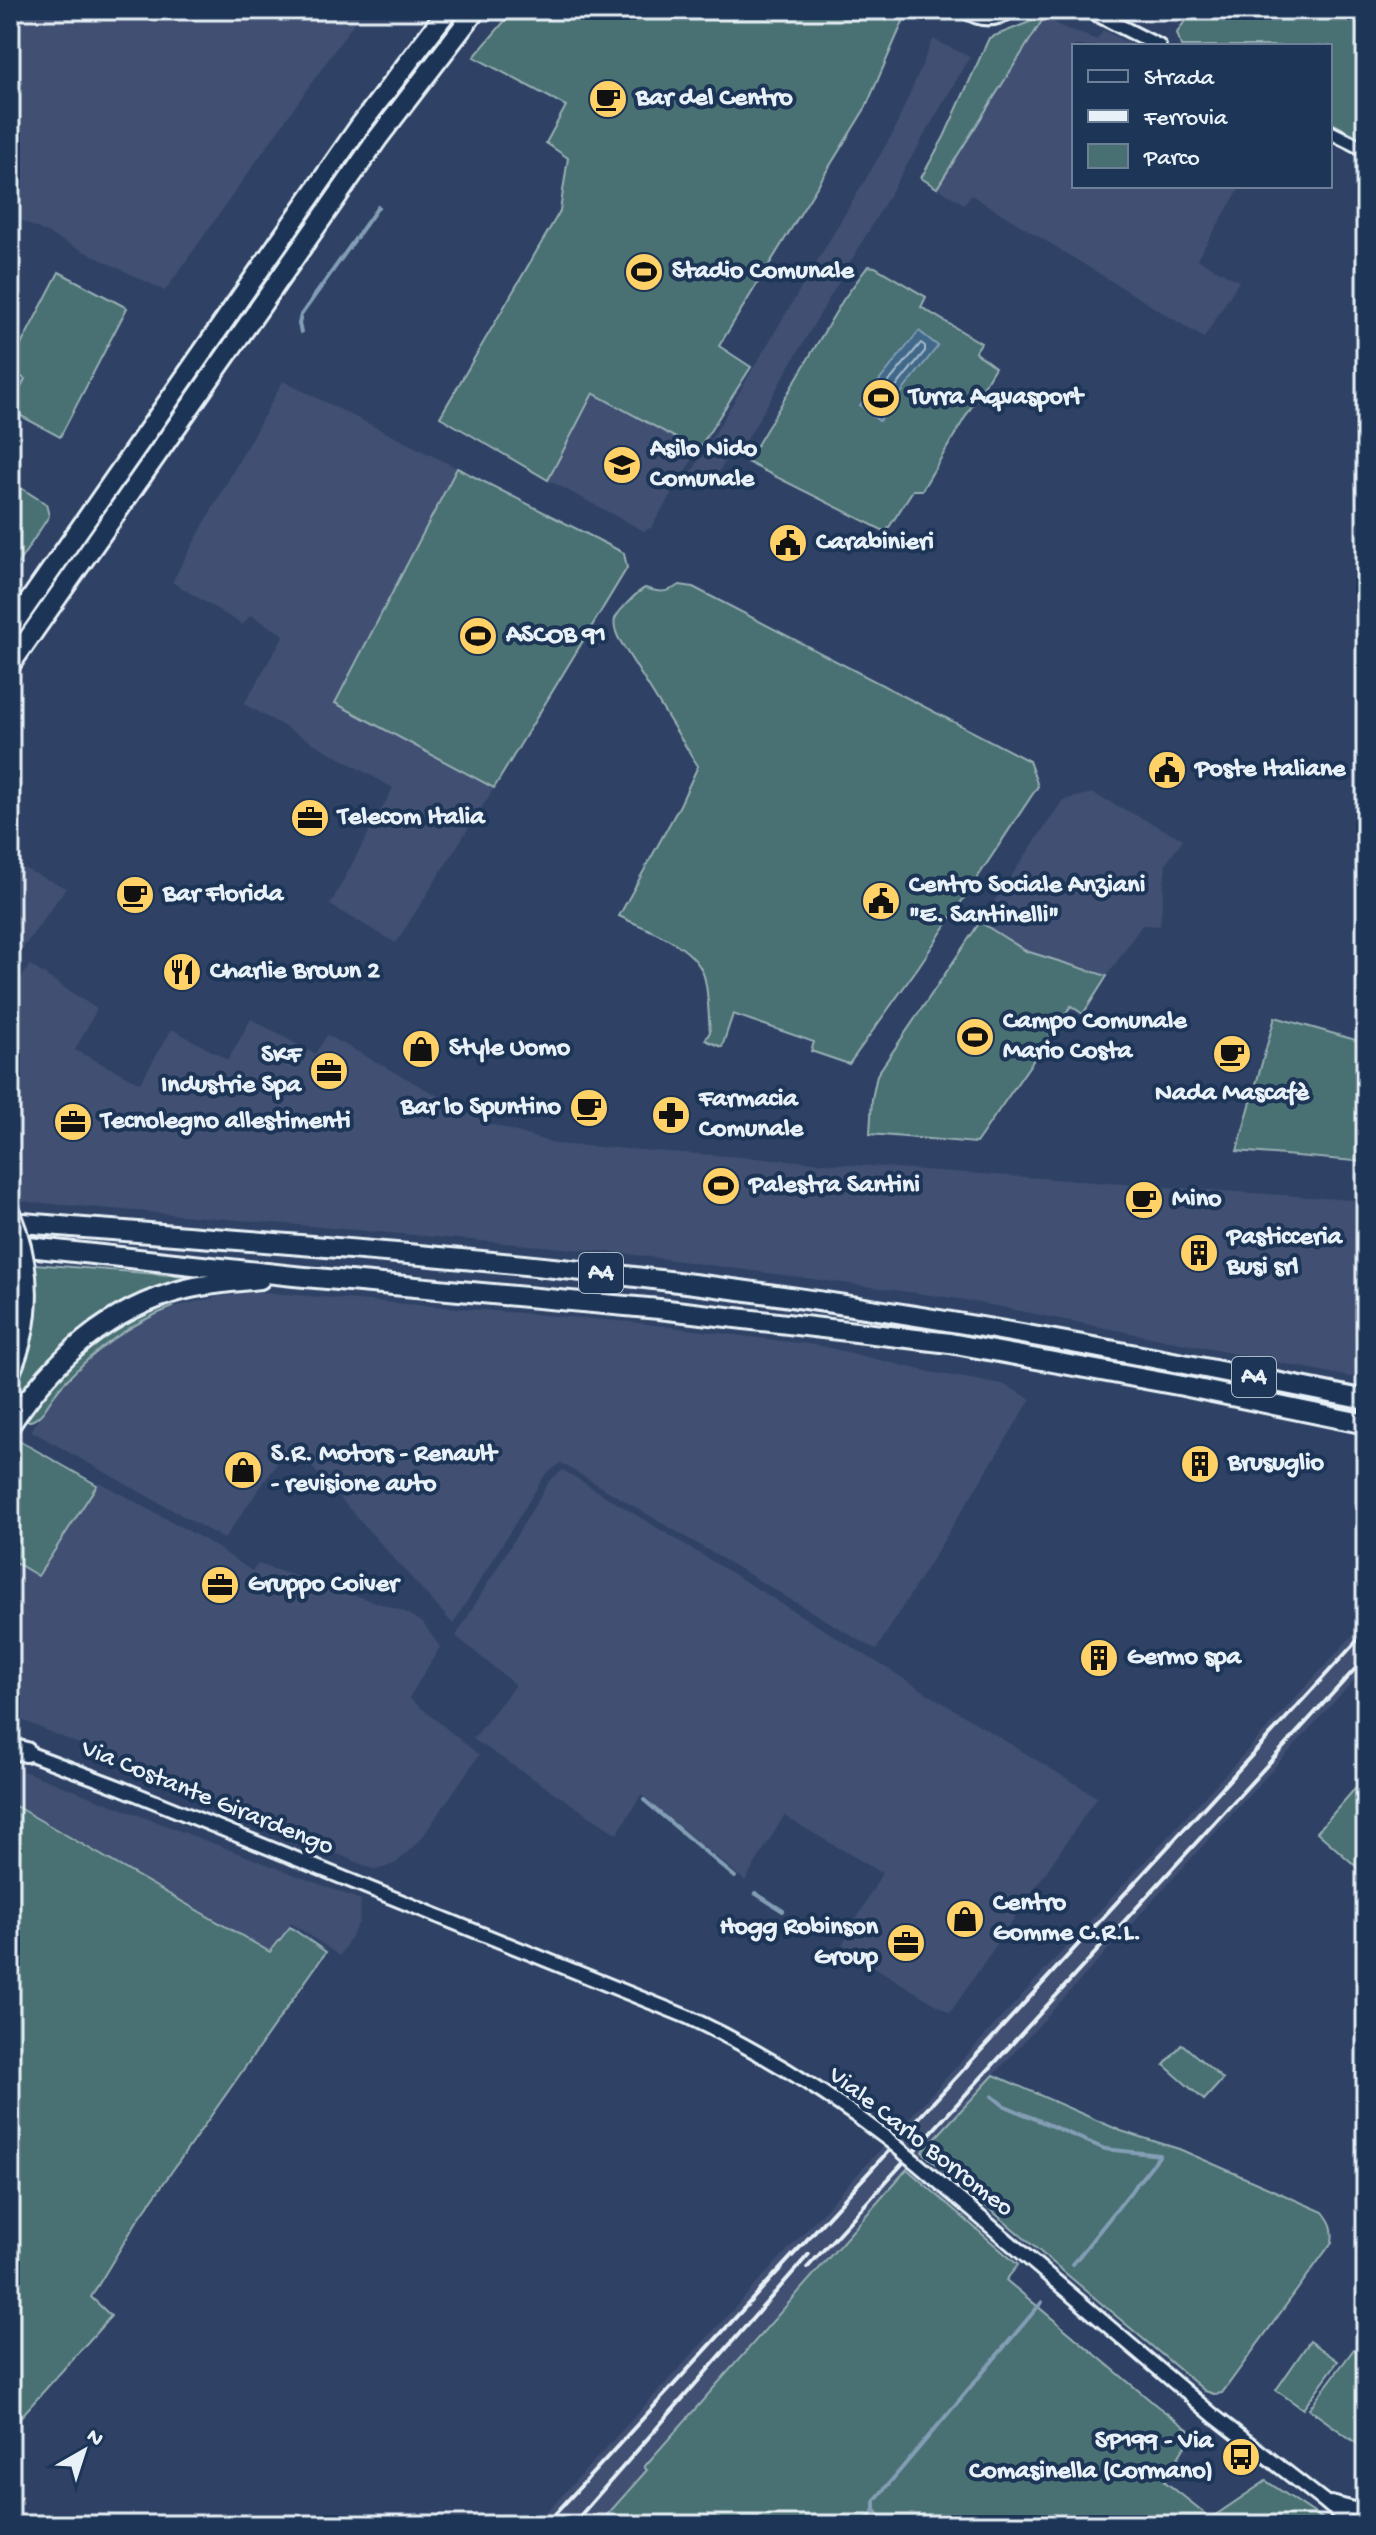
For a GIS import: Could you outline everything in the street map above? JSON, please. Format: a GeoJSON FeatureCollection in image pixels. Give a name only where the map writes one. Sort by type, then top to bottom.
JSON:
{"type":"FeatureCollection","features":[{"type":"Feature","properties":{"kind":"highway"},"geometry":{"type":"LineString","coordinates":[[10,629],[359,127],[448,10]]}},
{"type":"Feature","properties":{"kind":"highway"},"geometry":{"type":"LineString","coordinates":[[10,665],[378,138],[476,10]]}},
{"type":"Feature","properties":{"kind":"highway"},"geometry":{"type":"LineString","coordinates":[[10,1373],[22,1341],[28,1288],[19,1235],[10,1213],[338,1242],[409,1255]]}},
{"type":"Feature","properties":{"kind":"highway","name":"A4"},"geometry":{"type":"LineString","coordinates":[[10,1222],[556,1268],[710,1286],[954,1321],[1187,1363],[1366,1400]]}},
{"type":"Feature","properties":{"kind":"highway","name":"A4"},"geometry":{"type":"LineString","coordinates":[[10,1245],[294,1276],[659,1309],[950,1343],[1366,1424]]}},
{"type":"Feature","properties":{"kind":"highway"},"geometry":{"type":"LineString","coordinates":[[10,1425],[49,1372],[75,1346],[113,1320],[140,1306],[188,1289],[294,1276]]}},
{"type":"Feature","properties":{"kind":"street"},"geometry":{"type":"LineString","coordinates":[[964,10],[988,19],[1012,11]]}},
{"type":"Feature","properties":{"kind":"street"},"geometry":{"type":"LineString","coordinates":[[1088,10],[1155,44]]}},
{"type":"Feature","properties":{"kind":"street"},"geometry":{"type":"LineString","coordinates":[[1332,133],[1366,150]]}},
{"type":"Feature","properties":{"kind":"street","name":"Via Costante Girardengo"},"geometry":{"type":"LineString","coordinates":[[15,1749],[387,1895]]}},
{"type":"Feature","properties":{"kind":"street","name":"Viale Carlo Borromeo"},"geometry":{"type":"LineString","coordinates":[[387,1895],[690,2018],[799,2075],[890,2141],[1214,2416],[1352,2525]]}},
{"type":"Feature","properties":{"kind":"street","name":"Viale Carlo Borromeo"},"geometry":{"type":"LineString","coordinates":[[1324,2501],[1366,2512]]}},
{"type":"Feature","properties":{"kind":"street"},"geometry":{"type":"LineString","coordinates":[[1364,2525],[1366,2519]]}},
{"type":"Feature","properties":{"kind":"shaded area"},"geometry":{"type":"Polygon","coordinates":[[[10,10],[363,10],[165,291],[10,215],[10,10]]]}},
{"type":"Feature","properties":{"kind":"shaded area"},"geometry":{"type":"Polygon","coordinates":[[[1045,16],[1060,26],[1097,40],[1103,30],[1131,44],[1072,44],[1072,188],[1240,188],[1197,259],[1239,281],[1204,338],[971,195],[964,204],[937,188],[1045,16]]]}},
{"type":"Feature","properties":{"kind":"shaded area"},"geometry":{"type":"Polygon","coordinates":[[[933,39],[970,57],[739,453],[731,451],[708,491],[687,480],[893,133],[933,39]]]}},
{"type":"Feature","properties":{"kind":"shaded area"},"geometry":{"type":"Polygon","coordinates":[[[283,381],[457,468],[336,703],[494,788],[396,943],[330,905],[393,788],[244,704],[284,635],[250,615],[243,625],[172,582],[283,381]]]}},
{"type":"Feature","properties":{"kind":"shaded area","name":"Asilo Nido Comunale"},"geometry":{"type":"Polygon","coordinates":[[[593,393],[698,450],[651,528],[644,531],[548,480],[593,393]]]}},
{"type":"Feature","properties":{"kind":"shaded area"},"geometry":{"type":"Polygon","coordinates":[[[1092,793],[1183,839],[1166,864],[1160,926],[1142,925],[1107,976],[1026,951],[980,922],[1063,800],[1092,793]]]}},
{"type":"Feature","properties":{"kind":"shaded area"},"geometry":{"type":"Polygon","coordinates":[[[21,867],[66,888],[10,966],[10,879],[21,867]]]}},
{"type":"Feature","properties":{"kind":"shaded area"},"geometry":{"type":"Polygon","coordinates":[[[30,965],[97,1009],[75,1050],[140,1083],[172,1029],[228,1060],[251,1019],[315,1054],[327,1035],[488,1123],[556,1144],[1366,1201],[1366,1380],[960,1299],[621,1253],[19,1201],[10,1183],[10,994],[30,965]]]}},
{"type":"Feature","properties":{"kind":"shaded area"},"geometry":{"type":"Polygon","coordinates":[[[259,1292],[631,1322],[822,1346],[934,1373],[1003,1384],[1031,1399],[876,1650],[561,1463],[545,1475],[453,1624],[291,1444],[224,1539],[31,1431],[55,1392],[74,1372],[95,1351],[138,1322],[173,1307],[259,1292]]]}},
{"type":"Feature","properties":{"kind":"shaded area"},"geometry":{"type":"Polygon","coordinates":[[[563,1470],[1097,1797],[950,2013],[841,1947],[882,1873],[784,1816],[745,1881],[641,1795],[617,1834],[473,1739],[515,1685],[456,1636],[550,1480],[563,1470]]]}},
{"type":"Feature","properties":{"kind":"shaded area"},"geometry":{"type":"Polygon","coordinates":[[[99,1482],[207,1541],[252,1571],[258,1564],[403,1611],[423,1623],[440,1647],[409,1698],[479,1755],[421,1839],[396,1863],[373,1869],[10,1715],[10,1559],[39,1576],[99,1482]]]}},
{"type":"Feature","properties":{"kind":"shaded area"},"geometry":{"type":"Polygon","coordinates":[[[1366,1621],[1366,1667],[836,2248],[645,2466],[648,2470],[598,2525],[535,2525],[1366,1621]]]}},
{"type":"Feature","properties":{"kind":"shaded area"},"geometry":{"type":"Polygon","coordinates":[[[10,1766],[361,1900],[359,1922],[340,1956],[291,1923],[270,1952],[10,1803],[10,1766]]]}},
{"type":"Feature","properties":{"kind":"green space","name":"Stadio Comunale"},"geometry":{"type":"Polygon","coordinates":[[[514,10],[908,10],[866,107],[719,346],[751,367],[698,450],[593,393],[548,480],[440,417],[560,211],[568,158],[546,143],[566,106],[474,57],[514,10]]]}},
{"type":"Feature","properties":{"kind":"green space"},"geometry":{"type":"Polygon","coordinates":[[[1192,10],[1366,10],[1366,133],[1363,139],[1332,123],[1332,44],[1180,44],[1177,33],[1192,10]]]}},
{"type":"Feature","properties":{"kind":"green space"},"geometry":{"type":"Polygon","coordinates":[[[1045,16],[937,188],[921,178],[944,137],[989,38],[1045,16]]]}},
{"type":"Feature","properties":{"kind":"green space","name":"Turra Aqvasport"},"geometry":{"type":"Polygon","coordinates":[[[868,266],[875,267],[926,297],[921,307],[981,343],[975,352],[995,367],[922,490],[913,490],[886,532],[747,462],[843,300],[868,266]]]}},
{"type":"Feature","properties":{"kind":"green space"},"geometry":{"type":"Polygon","coordinates":[[[59,272],[127,308],[60,437],[10,410],[25,379],[10,371],[10,366],[59,272]]]}},
{"type":"Feature","properties":{"kind":"green space","name":"ASCOB 91"},"geometry":{"type":"Polygon","coordinates":[[[457,468],[624,553],[627,568],[494,788],[335,703],[457,468]]]}},
{"type":"Feature","properties":{"kind":"green space"},"geometry":{"type":"Polygon","coordinates":[[[10,481],[46,504],[49,516],[13,571],[10,570],[10,481]]]}},
{"type":"Feature","properties":{"kind":"green space"},"geometry":{"type":"Polygon","coordinates":[[[680,585],[693,587],[1029,761],[1038,786],[919,966],[849,1064],[811,1051],[814,1042],[733,1014],[722,1047],[705,1040],[710,1032],[708,996],[699,965],[668,939],[619,916],[698,766],[619,639],[614,622],[624,606],[645,588],[663,591],[680,585]]]}},
{"type":"Feature","properties":{"kind":"green space","name":"Campo Comunale Mario Costa"},"geometry":{"type":"Polygon","coordinates":[[[980,922],[1026,951],[1107,976],[1083,1014],[1071,1006],[976,1143],[870,1134],[877,1075],[980,922]]]}},
{"type":"Feature","properties":{"kind":"green space"},"geometry":{"type":"Polygon","coordinates":[[[1275,1017],[1366,1043],[1366,1162],[1237,1151],[1275,1017]]]}},
{"type":"Feature","properties":{"kind":"green space"},"geometry":{"type":"Polygon","coordinates":[[[10,1262],[194,1277],[57,1355],[14,1404],[122,1322],[168,1301],[173,1307],[126,1330],[99,1350],[61,1386],[41,1414],[27,1421],[10,1413],[10,1262]]]}},
{"type":"Feature","properties":{"kind":"green space"},"geometry":{"type":"Polygon","coordinates":[[[11,1436],[97,1485],[38,1576],[10,1559],[11,1436]]]}},
{"type":"Feature","properties":{"kind":"green space"},"geometry":{"type":"Polygon","coordinates":[[[1366,1776],[1366,1875],[1317,1832],[1366,1776]]]}},
{"type":"Feature","properties":{"kind":"green space"},"geometry":{"type":"Polygon","coordinates":[[[10,1803],[270,1952],[290,1927],[326,1952],[137,2221],[91,2297],[111,2316],[10,2429],[10,1803]]]}},
{"type":"Feature","properties":{"kind":"green space"},"geometry":{"type":"Polygon","coordinates":[[[1182,2044],[1223,2079],[1204,2100],[1164,2065],[1182,2044]]]}},
{"type":"Feature","properties":{"kind":"green space"},"geometry":{"type":"Polygon","coordinates":[[[994,2075],[1121,2131],[1179,2149],[1326,2216],[1332,2229],[1332,2242],[1222,2393],[1205,2391],[922,2152],[994,2075]]]}},
{"type":"Feature","properties":{"kind":"green space"},"geometry":{"type":"Polygon","coordinates":[[[907,2169],[1018,2265],[1006,2280],[1193,2433],[1164,2481],[1211,2518],[1266,2481],[1332,2525],[598,2525],[647,2470],[644,2467],[907,2169]]]}},
{"type":"Feature","properties":{"kind":"green space"},"geometry":{"type":"Polygon","coordinates":[[[1310,2341],[1338,2361],[1303,2409],[1276,2390],[1310,2341]]]}},
{"type":"Feature","properties":{"kind":"green space"},"geometry":{"type":"Polygon","coordinates":[[[1354,2349],[1366,2357],[1366,2450],[1309,2409],[1354,2349]]]}},
{"type":"Feature","properties":{"kind":"water"},"geometry":{"type":"Polygon","coordinates":[[[919,331],[938,346],[879,421],[860,405],[919,331]]]}},
{"type":"Feature","properties":{"kind":"waterway"},"geometry":{"type":"LineString","coordinates":[[301,332],[301,315],[378,207]]}},
{"type":"Feature","properties":{"kind":"waterway"},"geometry":{"type":"LineString","coordinates":[[644,1800],[735,1877]]}},
{"type":"Feature","properties":{"kind":"waterway"},"geometry":{"type":"LineString","coordinates":[[755,1893],[783,1911]]}},
{"type":"Feature","properties":{"kind":"waterway"},"geometry":{"type":"LineString","coordinates":[[992,2096],[1003,2105],[1105,2149],[1160,2155],[1073,2264]]}},
{"type":"Feature","properties":{"kind":"waterway"},"geometry":{"type":"LineString","coordinates":[[887,2525],[875,2510],[875,2500],[1042,2302]]}},
{"type":"Feature","properties":{"kind":"waterway"},"geometry":{"type":"LineString","coordinates":[[862,2525],[875,2510]]}},
{"type":"Feature","properties":{"kind":"railway"},"geometry":{"type":"LineString","coordinates":[[545,2525],[1366,1631]]}},
{"type":"Feature","properties":{"kind":"railway"},"geometry":{"type":"LineString","coordinates":[[807,2268],[1366,1657]]}},
{"type":"Feature","properties":{"kind":"railway"},"geometry":{"type":"LineString","coordinates":[[572,2525],[809,2254]]}},
{"type":"Feature","properties":{"kind":"place","name":"Bar del Centro"},"geometry":{"type":"Point","coordinates":[608,99]}},
{"type":"Feature","properties":{"kind":"place","name":"Stadio Comunale"},"geometry":{"type":"Point","coordinates":[644,272]}},
{"type":"Feature","properties":{"kind":"place","name":"Turra Aqvasport"},"geometry":{"type":"Point","coordinates":[881,398]}},
{"type":"Feature","properties":{"kind":"place","name":"Asilo Nido Comunale"},"geometry":{"type":"Point","coordinates":[622,465]}},
{"type":"Feature","properties":{"kind":"place","name":"Carabinieri"},"geometry":{"type":"Point","coordinates":[788,543]}},
{"type":"Feature","properties":{"kind":"place","name":"ASCOB 91"},"geometry":{"type":"Point","coordinates":[478,636]}},
{"type":"Feature","properties":{"kind":"place","name":"Poste Italiane"},"geometry":{"type":"Point","coordinates":[1167,770]}},
{"type":"Feature","properties":{"kind":"place","name":"Telecom Italia"},"geometry":{"type":"Point","coordinates":[310,818]}},
{"type":"Feature","properties":{"kind":"place","name":"Bar Florida"},"geometry":{"type":"Point","coordinates":[135,895]}},
{"type":"Feature","properties":{"kind":"place","name":"Centro Sociale Anziani \"E. Santinelli\""},"geometry":{"type":"Point","coordinates":[881,901]}},
{"type":"Feature","properties":{"kind":"place","name":"Charlie Brown 2"},"geometry":{"type":"Point","coordinates":[182,972]}},
{"type":"Feature","properties":{"kind":"place","name":"Campo Comunale Mario Costa"},"geometry":{"type":"Point","coordinates":[975,1037]}},
{"type":"Feature","properties":{"kind":"place","name":"Style Uomo"},"geometry":{"type":"Point","coordinates":[421,1049]}},
{"type":"Feature","properties":{"kind":"place","name":"Nada Mascafè"},"geometry":{"type":"Point","coordinates":[1232,1054]}},
{"type":"Feature","properties":{"kind":"place","name":"SKF Industrie Spa"},"geometry":{"type":"Point","coordinates":[329,1071]}},
{"type":"Feature","properties":{"kind":"place","name":"Bar lo Spuntino"},"geometry":{"type":"Point","coordinates":[589,1108]}},
{"type":"Feature","properties":{"kind":"place","name":"Farmacia Comunale"},"geometry":{"type":"Point","coordinates":[671,1115]}},
{"type":"Feature","properties":{"kind":"place","name":"Tecnolegno allestimenti"},"geometry":{"type":"Point","coordinates":[73,1122]}},
{"type":"Feature","properties":{"kind":"place","name":"Palestra Santini"},"geometry":{"type":"Point","coordinates":[721,1186]}},
{"type":"Feature","properties":{"kind":"place","name":"Mino"},"geometry":{"type":"Point","coordinates":[1144,1200]}},
{"type":"Feature","properties":{"kind":"place","name":"Pasticceria Busi srl"},"geometry":{"type":"Point","coordinates":[1199,1253]}},
{"type":"Feature","properties":{"kind":"place","name":"Brusuglio"},"geometry":{"type":"Point","coordinates":[1200,1464]}},
{"type":"Feature","properties":{"kind":"place","name":"S.R. Motors - Renault - revisione auto"},"geometry":{"type":"Point","coordinates":[243,1470]}},
{"type":"Feature","properties":{"kind":"place","name":"Gruppo Coiver"},"geometry":{"type":"Point","coordinates":[220,1585]}},
{"type":"Feature","properties":{"kind":"place","name":"Germo spa"},"geometry":{"type":"Point","coordinates":[1099,1658]}},
{"type":"Feature","properties":{"kind":"place","name":"Centro Gomme C.R.L."},"geometry":{"type":"Point","coordinates":[965,1919]}},
{"type":"Feature","properties":{"kind":"place","name":"Hogg Robinson Group"},"geometry":{"type":"Point","coordinates":[906,1943]}},
{"type":"Feature","properties":{"kind":"place","name":"SP199 - Via Comasinella (Cormano)"},"geometry":{"type":"Point","coordinates":[1241,2457]}}]}
